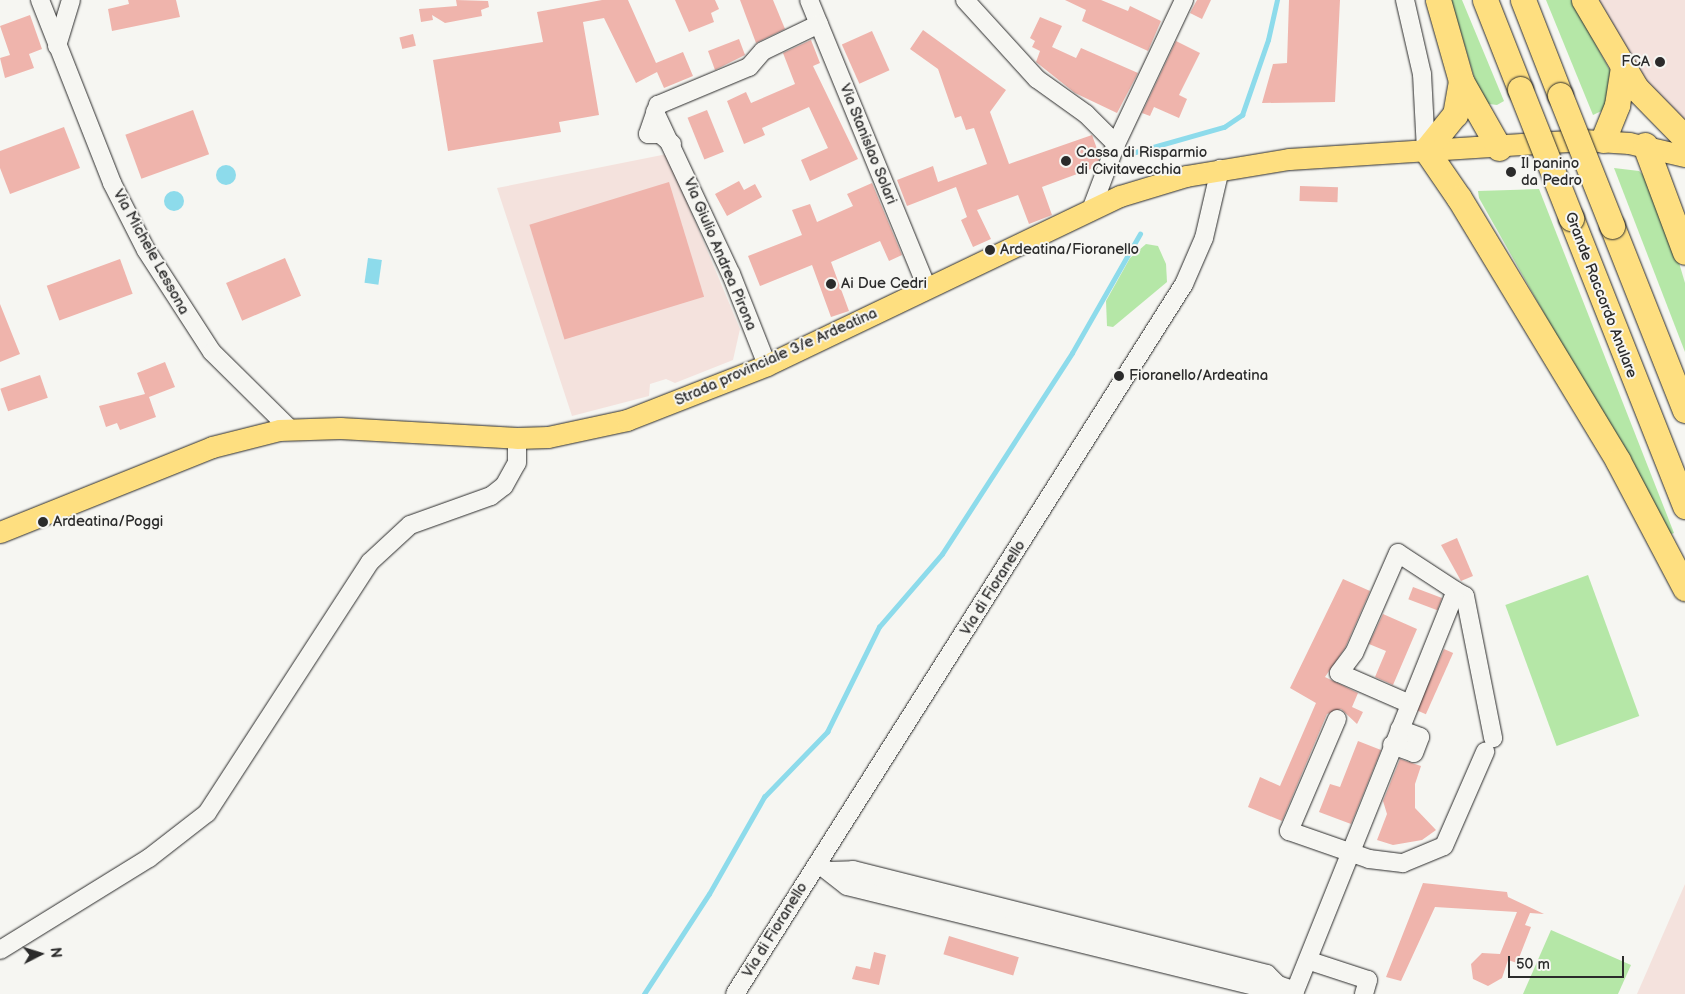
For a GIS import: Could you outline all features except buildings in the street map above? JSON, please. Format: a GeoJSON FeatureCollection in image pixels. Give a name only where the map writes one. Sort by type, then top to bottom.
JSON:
{"type":"FeatureCollection","features":[{"type":"Feature","properties":{"kind":"highway"},"geometry":{"type":"LineString","coordinates":[[1438,0],[1461,81],[1499,148]]}},
{"type":"Feature","properties":{"kind":"highway","name":"Grande Raccordo Anulare"},"geometry":{"type":"LineString","coordinates":[[1485,0],[1685,506]]}},
{"type":"Feature","properties":{"kind":"highway"},"geometry":{"type":"LineString","coordinates":[[1523,0],[1685,410]]}},
{"type":"Feature","properties":{"kind":"highway"},"geometry":{"type":"LineString","coordinates":[[1584,0],[1623,67],[1651,106],[1685,138]]}},
{"type":"Feature","properties":{"kind":"highway"},"geometry":{"type":"LineString","coordinates":[[1603,140],[1617,105],[1623,67]]}},
{"type":"Feature","properties":{"kind":"highway"},"geometry":{"type":"LineString","coordinates":[[1461,81],[1455,114],[1426,150],[1613,453],[1685,588]]}},
{"type":"Feature","properties":{"kind":"highway"},"geometry":{"type":"LineString","coordinates":[[1644,145],[1685,252]]}},
{"type":"Feature","properties":{"kind":"main road","name":"Strada provinciale 3/e Ardeatina"},"geometry":{"type":"LineString","coordinates":[[0,532],[212,447],[290,429],[517,438],[548,437],[627,420],[767,365],[1120,196],[1150,185],[1220,169],[1426,150],[1499,148],[1603,140],[1644,145],[1685,156]]}},
{"type":"Feature","properties":{"kind":"street","name":"Via Michele Lessona"},"geometry":{"type":"LineString","coordinates":[[40,0],[114,188],[174,297],[227,369],[290,429]]}},
{"type":"Feature","properties":{"kind":"street"},"geometry":{"type":"LineString","coordinates":[[57,46],[71,0]]}},
{"type":"Feature","properties":{"kind":"street","name":"Via Stanislao Solari"},"geometry":{"type":"LineString","coordinates":[[808,0],[927,288]]}},
{"type":"Feature","properties":{"kind":"street"},"geometry":{"type":"LineString","coordinates":[[965,0],[1037,79],[1086,114],[1116,144]]}},
{"type":"Feature","properties":{"kind":"street"},"geometry":{"type":"LineString","coordinates":[[1090,210],[1116,144],[1184,0]]}},
{"type":"Feature","properties":{"kind":"street"},"geometry":{"type":"LineString","coordinates":[[1405,0],[1422,74],[1426,150]]}},
{"type":"Feature","properties":{"kind":"street","name":"Via Giulio Andrea Pirona"},"geometry":{"type":"LineString","coordinates":[[767,365],[672,144],[660,134],[648,134],[655,112],[663,101],[749,67],[763,51],[819,24]]}},
{"type":"Feature","properties":{"kind":"street","name":"Via di Fioranello"},"geometry":{"type":"LineString","coordinates":[[734,994],[823,867],[1184,284],[1204,238],[1220,169]]}},
{"type":"Feature","properties":{"kind":"street"},"geometry":{"type":"LineString","coordinates":[[0,950],[149,858],[207,813],[370,562],[410,525],[491,496],[504,486],[517,462],[517,438]]}},
{"type":"Feature","properties":{"kind":"street"},"geometry":{"type":"LineString","coordinates":[[1337,719],[1289,831],[1350,854],[1403,863],[1434,854],[1454,828],[1489,745],[1465,596],[1398,553],[1354,653],[1339,673],[1408,703]]}},
{"type":"Feature","properties":{"kind":"street"},"geometry":{"type":"LineString","coordinates":[[823,867],[847,886],[1266,989],[1278,985],[1294,992],[1310,961],[1408,703],[1456,591]]}},
{"type":"Feature","properties":{"kind":"street"},"geometry":{"type":"LineString","coordinates":[[1310,961],[1368,980],[1364,994]]}},
{"type":"Feature","properties":{"kind":"shaded area","name":"FCA"},"geometry":{"type":"Polygon","coordinates":[[[1599,0],[1685,0],[1685,125],[1644,78],[1599,0]]]}},
{"type":"Feature","properties":{"kind":"shaded area"},"geometry":{"type":"Polygon","coordinates":[[[667,154],[740,329],[733,360],[675,383],[666,379],[650,384],[649,396],[572,416],[497,188],[667,154]]]}},
{"type":"Feature","properties":{"kind":"shaded area"},"geometry":{"type":"Polygon","coordinates":[[[1685,884],[1685,994],[1637,994],[1685,884]]]}},
{"type":"Feature","properties":{"kind":"green space"},"geometry":{"type":"Polygon","coordinates":[[[1451,0],[1462,0],[1504,101],[1497,105],[1482,103],[1451,0]]]}},
{"type":"Feature","properties":{"kind":"green space"},"geometry":{"type":"Polygon","coordinates":[[[1546,0],[1571,0],[1617,83],[1610,107],[1593,115],[1546,0]]]}},
{"type":"Feature","properties":{"kind":"green space"},"geometry":{"type":"Polygon","coordinates":[[[1614,168],[1639,171],[1657,188],[1685,283],[1685,352],[1614,168]]]}},
{"type":"Feature","properties":{"kind":"green space"},"geometry":{"type":"Polygon","coordinates":[[[1539,189],[1674,533],[1669,535],[1479,198],[1478,191],[1539,189]]]}},
{"type":"Feature","properties":{"kind":"green space"},"geometry":{"type":"Polygon","coordinates":[[[1146,244],[1158,246],[1166,264],[1167,282],[1113,327],[1107,326],[1106,301],[1130,258],[1146,244]]]}},
{"type":"Feature","properties":{"kind":"green space"},"geometry":{"type":"Polygon","coordinates":[[[1588,575],[1639,716],[1557,746],[1505,605],[1588,575]]]}},
{"type":"Feature","properties":{"kind":"green space"},"geometry":{"type":"Polygon","coordinates":[[[1551,930],[1631,965],[1618,994],[1523,994],[1551,930]]]}},
{"type":"Feature","properties":{"kind":"water"},"geometry":{"type":"Polygon","coordinates":[[[226,165],[233,168],[236,175],[233,182],[226,185],[219,182],[216,175],[219,168],[226,165]]]}},
{"type":"Feature","properties":{"kind":"water"},"geometry":{"type":"Polygon","coordinates":[[[174,191],[181,194],[184,201],[181,208],[174,211],[167,208],[164,201],[167,194],[174,191]]]}},
{"type":"Feature","properties":{"kind":"water"},"geometry":{"type":"Polygon","coordinates":[[[368,258],[382,260],[378,285],[365,283],[368,258]]]}},
{"type":"Feature","properties":{"kind":"waterway"},"geometry":{"type":"LineString","coordinates":[[1132,153],[1224,127],[1242,115],[1268,40],[1277,0]]}},
{"type":"Feature","properties":{"kind":"waterway"},"geometry":{"type":"LineString","coordinates":[[644,994],[709,894],[764,797],[827,732],[879,627],[942,554],[1072,353],[1140,234]]}},
{"type":"Feature","properties":{"kind":"place","name":"FCA"},"geometry":{"type":"Point","coordinates":[1660,62]}},
{"type":"Feature","properties":{"kind":"place","name":"Cassa di Risparmio di Civitavecchia"},"geometry":{"type":"Point","coordinates":[1066,161]}},
{"type":"Feature","properties":{"kind":"place","name":"Il panino da Pedro"},"geometry":{"type":"Point","coordinates":[1511,172]}},
{"type":"Feature","properties":{"kind":"place","name":"Ardeatina/Fioranello"},"geometry":{"type":"Point","coordinates":[990,250]}},
{"type":"Feature","properties":{"kind":"place","name":"Ai Due Cedri"},"geometry":{"type":"Point","coordinates":[831,284]}},
{"type":"Feature","properties":{"kind":"place","name":"Fioranello/Ardeatina"},"geometry":{"type":"Point","coordinates":[1119,376]}},
{"type":"Feature","properties":{"kind":"place","name":"Ardeatina/Poggi"},"geometry":{"type":"Point","coordinates":[43,522]}}]}
